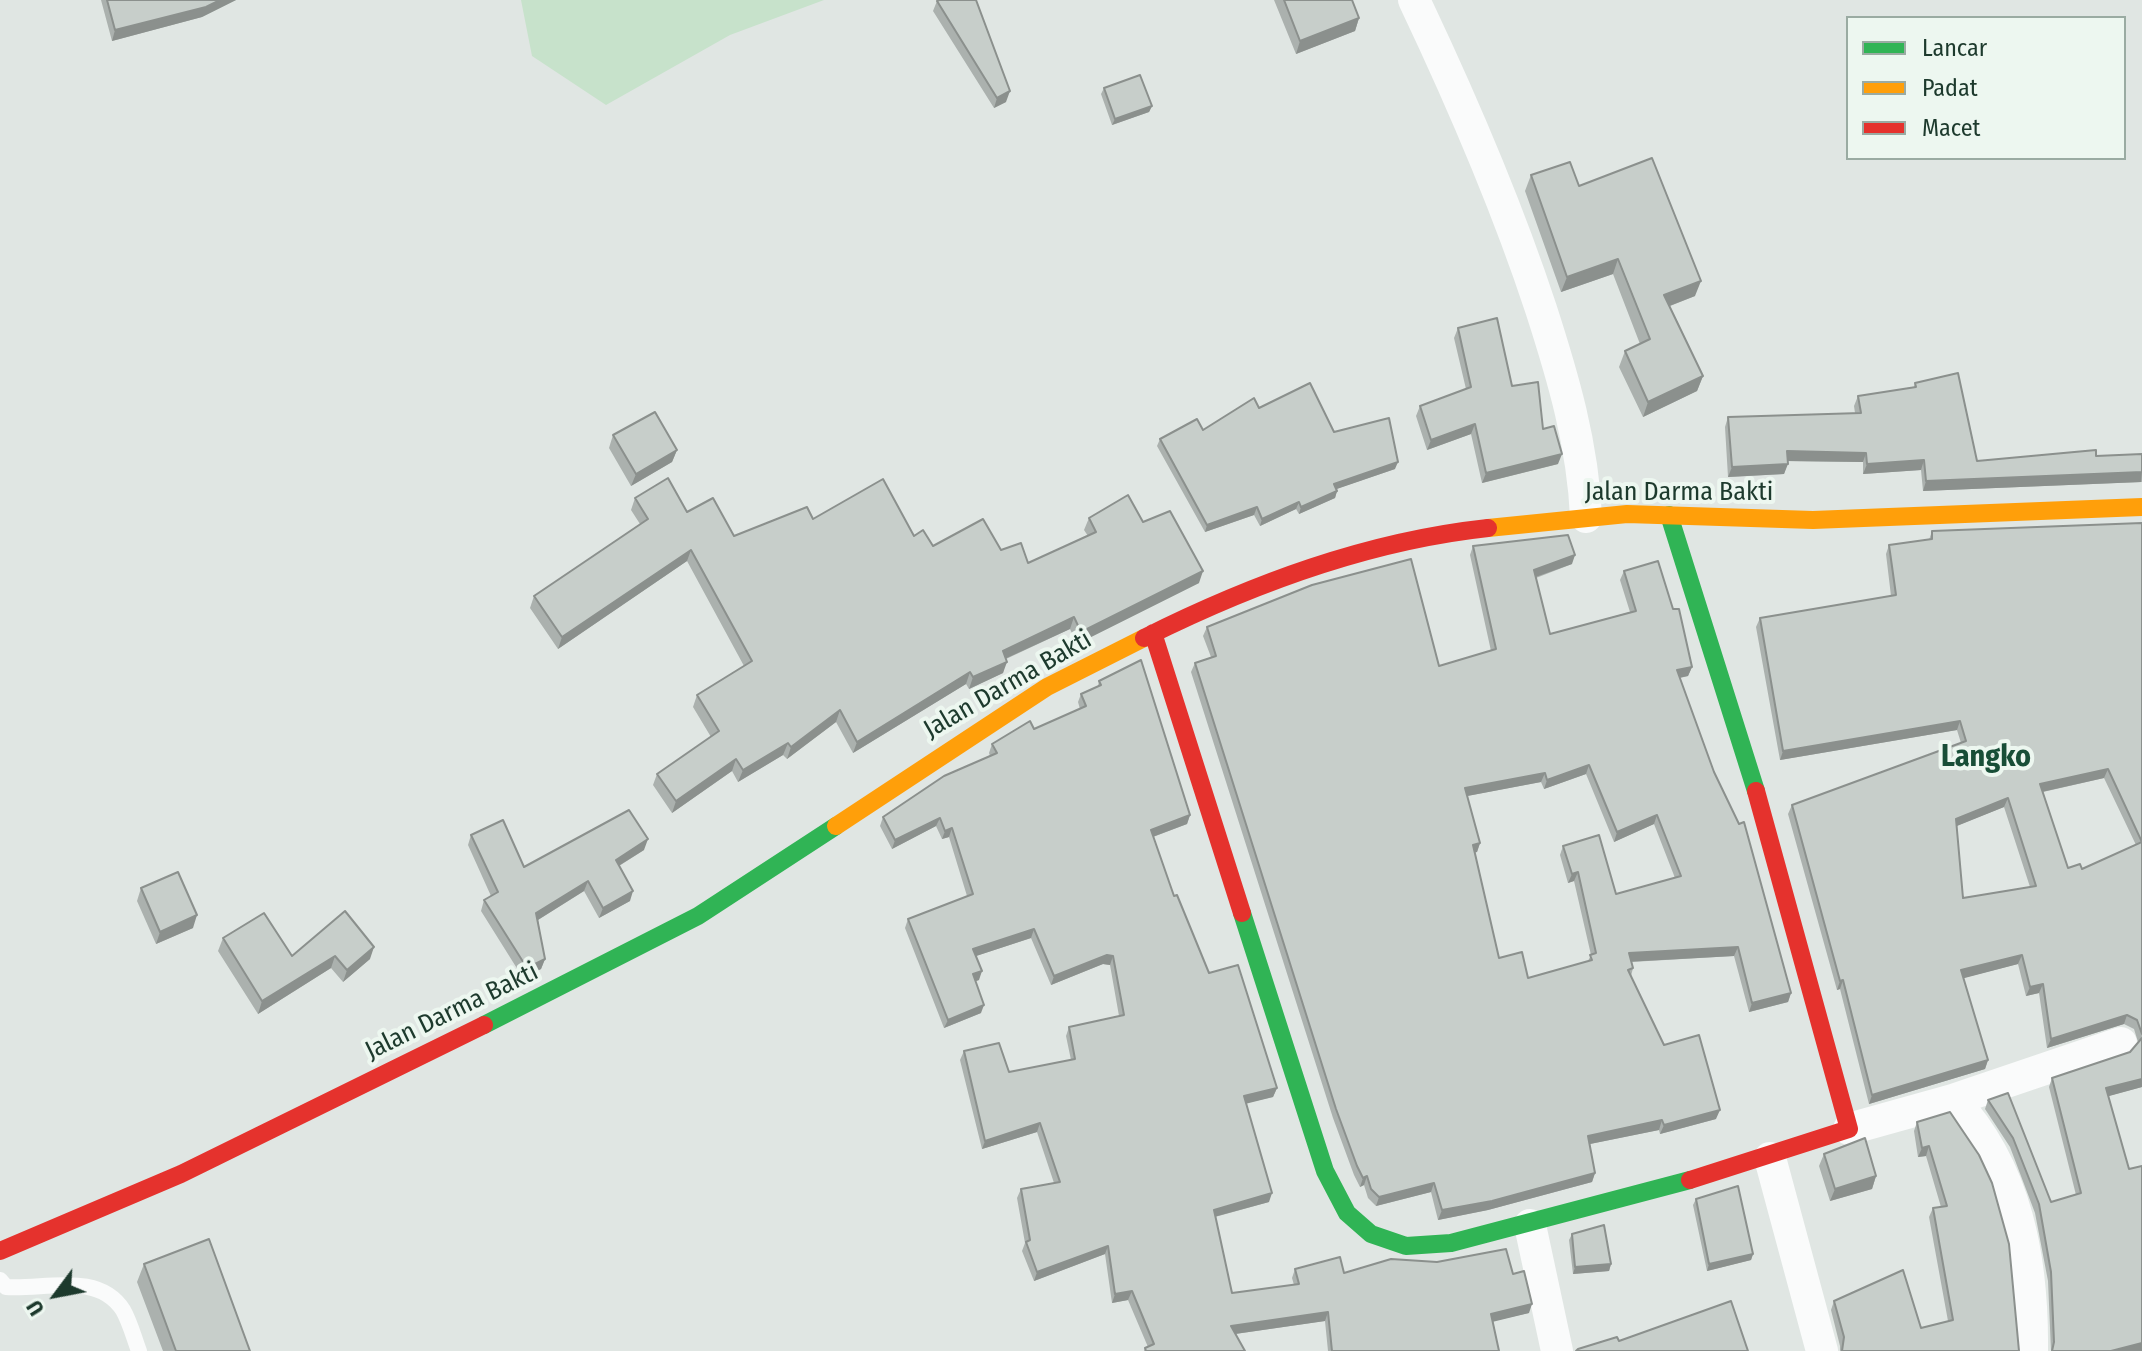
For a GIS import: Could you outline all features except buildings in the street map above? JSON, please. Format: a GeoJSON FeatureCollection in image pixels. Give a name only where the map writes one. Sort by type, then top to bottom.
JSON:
{"type":"FeatureCollection","features":[{"type":"Feature","properties":{"kind":"street"},"geometry":{"type":"LineString","coordinates":[[1414,0],[1473,124],[1531,281],[1566,387],[1579,452],[1586,517]]}},
{"type":"Feature","properties":{"kind":"street","name":"Jalan Darma Bakti"},"geometry":{"type":"LineString","coordinates":[[0,1251],[181,1174],[613,962],[698,916],[781,864],[947,750],[1047,687],[1220,600],[1301,570],[1397,543],[1489,526],[1586,517],[1669,515],[1813,520],[2142,507]]}},
{"type":"Feature","properties":{"kind":"street"},"geometry":{"type":"LineString","coordinates":[[1669,515],[1743,744],[1849,1129]]}},
{"type":"Feature","properties":{"kind":"street"},"geometry":{"type":"LineString","coordinates":[[1153,633],[1309,1126],[1342,1208],[1369,1233],[1409,1246],[1439,1245],[1530,1225],[1770,1158],[1849,1129],[1953,1100],[2121,1043]]}},
{"type":"Feature","properties":{"kind":"street"},"geometry":{"type":"LineString","coordinates":[[1953,1100],[1983,1136],[2004,1174],[2021,1230],[2030,1277],[2032,1351]]}},
{"type":"Feature","properties":{"kind":"street"},"geometry":{"type":"LineString","coordinates":[[1770,1158],[1822,1351]]}},
{"type":"Feature","properties":{"kind":"street"},"geometry":{"type":"LineString","coordinates":[[1530,1225],[1557,1351]]}},
{"type":"Feature","properties":{"kind":"lane"},"geometry":{"type":"LineString","coordinates":[[0,1280],[6,1287],[72,1284],[106,1292],[123,1311],[139,1351]]}},
{"type":"Feature","properties":{"kind":"green space"},"geometry":{"type":"Polygon","coordinates":[[[521,0],[824,0],[730,35],[606,105],[532,56],[521,0]]]}},
{"type":"Feature","properties":{"kind":"traffic: fast"},"geometry":{"type":"LineString","coordinates":[[1669,515],[1756,791]]}},
{"type":"Feature","properties":{"kind":"traffic: fast"},"geometry":{"type":"LineString","coordinates":[[484,1025],[698,916],[836,826]]}},
{"type":"Feature","properties":{"kind":"traffic: fast"},"geometry":{"type":"LineString","coordinates":[[1242,913],[1325,1171],[1347,1213],[1371,1234],[1406,1246],[1451,1243],[1690,1180]]}},
{"type":"Feature","properties":{"kind":"traffic: slow"},"geometry":{"type":"LineString","coordinates":[[1488,528],[1627,514],[1813,520],[2142,507]]}},
{"type":"Feature","properties":{"kind":"traffic: slow"},"geometry":{"type":"LineString","coordinates":[[836,826],[1047,687],[1144,638]]}},
{"type":"Feature","properties":{"kind":"traffic: jam"},"geometry":{"type":"LineString","coordinates":[[1144,638],[1268,583],[1354,554],[1443,534],[1488,528]]}},
{"type":"Feature","properties":{"kind":"traffic: jam"},"geometry":{"type":"LineString","coordinates":[[1153,633],[1242,913]]}},
{"type":"Feature","properties":{"kind":"traffic: jam"},"geometry":{"type":"LineString","coordinates":[[1690,1180],[1849,1129],[1756,791]]}},
{"type":"Feature","properties":{"kind":"traffic: jam"},"geometry":{"type":"LineString","coordinates":[[0,1251],[181,1174],[484,1025]]}},
{"type":"Feature","properties":{"kind":"district","name":"Langko"},"geometry":{"type":"Point","coordinates":[1986,758]}}]}
